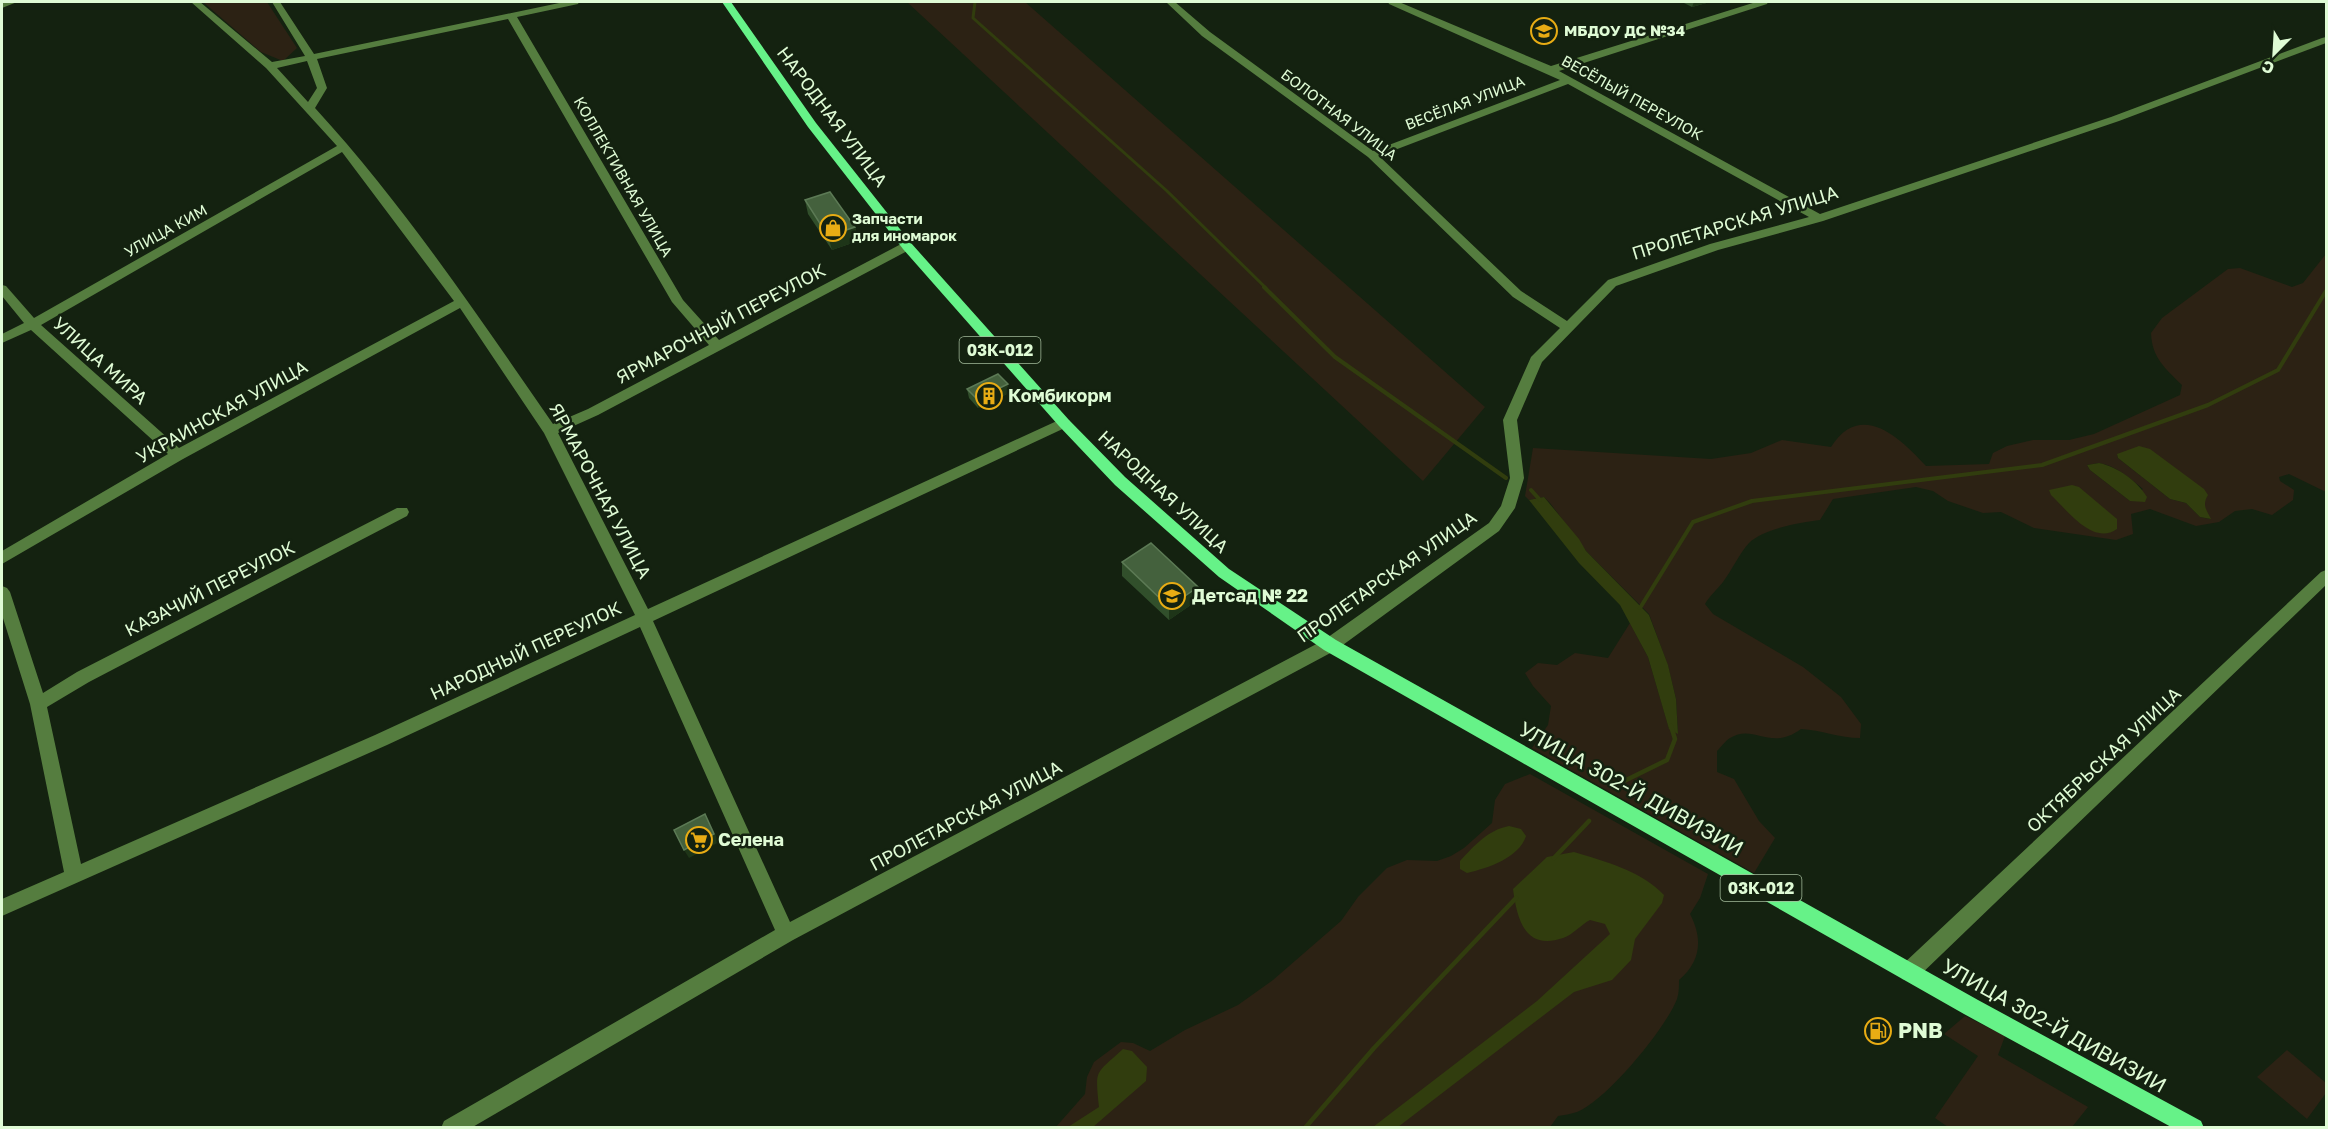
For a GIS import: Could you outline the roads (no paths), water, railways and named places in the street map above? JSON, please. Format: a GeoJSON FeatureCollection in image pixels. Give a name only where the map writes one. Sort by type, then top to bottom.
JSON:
{"type":"FeatureCollection","features":[{"type":"Feature","properties":{"kind":"main road","name":"НАРОДНАЯ УЛИЦА"},"geometry":{"type":"LineString","coordinates":[[726,2],[812,125],[907,246],[1064,423],[1120,481],[1224,573],[1330,645]]}},
{"type":"Feature","properties":{"kind":"main road","name":"УЛИЦА 302-Й ДИВИЗИИ"},"geometry":{"type":"LineString","coordinates":[[1330,645],[1909,972],[2194,1128]]}},
{"type":"Feature","properties":{"kind":"street"},"geometry":{"type":"LineString","coordinates":[[2,5],[12,2]]}},
{"type":"Feature","properties":{"kind":"street","name":"ЯРМАРОЧНАЯ УЛИЦА"},"geometry":{"type":"LineString","coordinates":[[195,2],[270,66],[344,147],[462,302],[550,431],[644,617],[786,934]]}},
{"type":"Feature","properties":{"kind":"street"},"geometry":{"type":"LineString","coordinates":[[276,2],[310,57],[322,88],[309,109]]}},
{"type":"Feature","properties":{"kind":"street"},"geometry":{"type":"LineString","coordinates":[[270,66],[575,2]]}},
{"type":"Feature","properties":{"kind":"street","name":"БОЛОТНАЯ УЛИЦА"},"geometry":{"type":"LineString","coordinates":[[1170,2],[1206,34],[1372,155],[1517,294],[1568,327]]}},
{"type":"Feature","properties":{"kind":"street","name":"ВЕСЁЛЫЙ ПЕРЕУЛОК"},"geometry":{"type":"LineString","coordinates":[[1392,2],[1551,70],[1819,218]]}},
{"type":"Feature","properties":{"kind":"street"},"geometry":{"type":"LineString","coordinates":[[1551,70],[1764,2]]}},
{"type":"Feature","properties":{"kind":"street","name":"КОЛЛЕКТИВНАЯ УЛИЦА"},"geometry":{"type":"LineString","coordinates":[[511,15],[678,302],[718,347]]}},
{"type":"Feature","properties":{"kind":"street","name":"ПРОЛЕТАРСКАЯ УЛИЦА"},"geometry":{"type":"LineString","coordinates":[[452,1128],[786,934],[1330,645],[1494,527],[1508,508],[1517,478],[1510,420],[1536,360],[1612,283],[1740,238],[1819,218],[2115,119],[2326,40]]}},
{"type":"Feature","properties":{"kind":"street","name":"ВЕСЁЛАЯ УЛИЦА"},"geometry":{"type":"LineString","coordinates":[[1372,155],[1569,80]]}},
{"type":"Feature","properties":{"kind":"street","name":"УЛИЦА КИМ"},"geometry":{"type":"LineString","coordinates":[[2,339],[344,147]]}},
{"type":"Feature","properties":{"kind":"street","name":"ЯРМАРОЧНЫЙ ПЕРЕУЛОК"},"geometry":{"type":"LineString","coordinates":[[550,431],[593,412],[907,246]]}},
{"type":"Feature","properties":{"kind":"street","name":"УЛИЦА МИРА"},"geometry":{"type":"LineString","coordinates":[[2,288],[32,324],[178,455]]}},
{"type":"Feature","properties":{"kind":"street","name":"УКРАИНСКАЯ УЛИЦА"},"geometry":{"type":"LineString","coordinates":[[2,558],[178,455],[462,302]]}},
{"type":"Feature","properties":{"kind":"street","name":"НАРОДНЫЙ ПЕРЕУЛОК"},"geometry":{"type":"LineString","coordinates":[[2,908],[381,740],[1064,423]]}},
{"type":"Feature","properties":{"kind":"street","name":"КАЗАЧИЙ ПЕРЕУЛОК"},"geometry":{"type":"LineString","coordinates":[[38,704],[83,677],[402,512]]}},
{"type":"Feature","properties":{"kind":"street","name":"ОКТЯБРЬСКАЯ УЛИЦА"},"geometry":{"type":"LineString","coordinates":[[1909,972],[2326,576]]}},
{"type":"Feature","properties":{"kind":"street"},"geometry":{"type":"LineString","coordinates":[[2,592],[38,704],[74,875]]}},
{"type":"Feature","properties":{"kind":"waterway"},"geometry":{"type":"LineString","coordinates":[[975,2],[973,18],[1167,191],[1266,288]]}},
{"type":"Feature","properties":{"kind":"waterway"},"geometry":{"type":"LineString","coordinates":[[1264,287],[1335,357],[1506,478]]}},
{"type":"Feature","properties":{"kind":"waterway"},"geometry":{"type":"LineString","coordinates":[[1640,608],[1693,522],[1752,501],[2042,465],[2208,405],[2278,370],[2326,291]]}},
{"type":"Feature","properties":{"kind":"waterway"},"geometry":{"type":"LineString","coordinates":[[1531,490],[1540,500]]}},
{"type":"Feature","properties":{"kind":"waterway"},"geometry":{"type":"LineString","coordinates":[[1616,785],[1667,760],[1675,739],[1671,726]]}},
{"type":"Feature","properties":{"kind":"waterway"},"geometry":{"type":"LineString","coordinates":[[1554,858],[1589,821]]}},
{"type":"Feature","properties":{"kind":"waterway"},"geometry":{"type":"LineString","coordinates":[[1305,1128],[1374,1048],[1516,898]]}},
{"type":"Feature","properties":{"kind":"place","name":"МБДОУ ДС №34"},"geometry":{"type":"Point","coordinates":[1544,31]}},
{"type":"Feature","properties":{"kind":"place","name":"Запчасти для иномарок"},"geometry":{"type":"Point","coordinates":[833,228]}},
{"type":"Feature","properties":{"kind":"place","name":"Комбикорм"},"geometry":{"type":"Point","coordinates":[989,396]}},
{"type":"Feature","properties":{"kind":"place","name":"Детсад № 22"},"geometry":{"type":"Point","coordinates":[1172,596]}},
{"type":"Feature","properties":{"kind":"place","name":"Селена"},"geometry":{"type":"Point","coordinates":[699,840]}},
{"type":"Feature","properties":{"kind":"place","name":"PNB"},"geometry":{"type":"Point","coordinates":[1878,1031]}}]}
